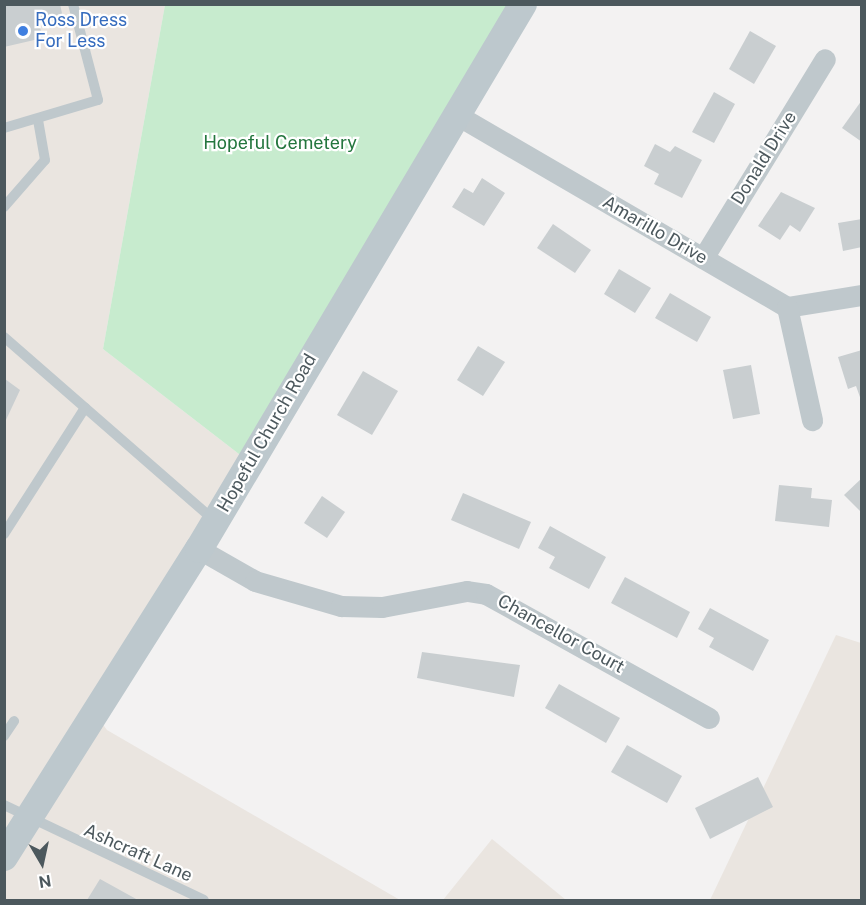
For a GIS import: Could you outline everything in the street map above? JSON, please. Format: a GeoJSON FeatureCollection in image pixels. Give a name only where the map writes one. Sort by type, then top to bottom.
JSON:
{"type":"FeatureCollection","features":[{"type":"Feature","properties":{"kind":"main road","name":"Hopeful Church Road"},"geometry":{"type":"LineString","coordinates":[[4,857],[16,812],[199,549],[523,4]]}},
{"type":"Feature","properties":{"kind":"street","name":"Donald Drive"},"geometry":{"type":"LineString","coordinates":[[703,258],[825,59]]}},
{"type":"Feature","properties":{"kind":"street","name":"Amarillo Drive"},"geometry":{"type":"LineString","coordinates":[[457,115],[787,307]]}},
{"type":"Feature","properties":{"kind":"street"},"geometry":{"type":"LineString","coordinates":[[812,420],[787,307],[861,296]]}},
{"type":"Feature","properties":{"kind":"street","name":"Chancellor Court"},"geometry":{"type":"LineString","coordinates":[[199,549],[255,581],[341,606],[382,607],[467,591],[486,594],[709,718]]}},
{"type":"Feature","properties":{"kind":"lane"},"geometry":{"type":"LineString","coordinates":[[4,129],[98,100],[73,4]]}},
{"type":"Feature","properties":{"kind":"lane"},"geometry":{"type":"LineString","coordinates":[[4,207],[45,160],[38,120]]}},
{"type":"Feature","properties":{"kind":"lane"},"geometry":{"type":"LineString","coordinates":[[4,338],[215,521]]}},
{"type":"Feature","properties":{"kind":"lane"},"geometry":{"type":"LineString","coordinates":[[4,534],[85,408]]}},
{"type":"Feature","properties":{"kind":"lane"},"geometry":{"type":"LineString","coordinates":[[4,735],[14,721]]}},
{"type":"Feature","properties":{"kind":"lane","name":"Ashcraft Lane"},"geometry":{"type":"LineString","coordinates":[[16,812],[204,900]]}},
{"type":"Feature","properties":{"kind":"shaded area"},"geometry":{"type":"Polygon","coordinates":[[[4,5],[165,5],[103,349],[248,461],[93,711],[107,730],[400,900],[5,900],[4,5]]]}},
{"type":"Feature","properties":{"kind":"shaded area"},"geometry":{"type":"Polygon","coordinates":[[[836,635],[861,643],[861,900],[710,900],[836,635]]]}},
{"type":"Feature","properties":{"kind":"shaded area"},"geometry":{"type":"Polygon","coordinates":[[[492,839],[566,900],[443,900],[492,839]]]}},
{"type":"Feature","properties":{"kind":"green space","name":"Hopeful Cemetery"},"geometry":{"type":"Polygon","coordinates":[[[165,5],[523,5],[248,461],[103,349],[165,5]]]}},
{"type":"Feature","properties":{"kind":"building","name":"Ross Dress For Less"},"geometry":{"type":"Polygon","coordinates":[[[4,4],[60,4],[63,18],[39,24],[43,38],[4,47],[4,4]]]}},
{"type":"Feature","properties":{"kind":"building"},"geometry":{"type":"Polygon","coordinates":[[[750,31],[776,46],[754,84],[729,69],[750,31]]]}},
{"type":"Feature","properties":{"kind":"building"},"geometry":{"type":"Polygon","coordinates":[[[714,92],[735,104],[714,143],[692,132],[714,92]]]}},
{"type":"Feature","properties":{"kind":"building"},"geometry":{"type":"Polygon","coordinates":[[[862,100],[862,142],[842,128],[862,100]]]}},
{"type":"Feature","properties":{"kind":"building"},"geometry":{"type":"Polygon","coordinates":[[[655,144],[670,152],[675,146],[702,160],[682,198],[654,184],[659,174],[644,166],[655,144]]]}},
{"type":"Feature","properties":{"kind":"building"},"geometry":{"type":"Polygon","coordinates":[[[482,178],[505,193],[484,226],[452,207],[464,188],[473,193],[482,178]]]}},
{"type":"Feature","properties":{"kind":"building"},"geometry":{"type":"Polygon","coordinates":[[[781,192],[815,208],[800,232],[790,225],[780,240],[758,226],[781,192]]]}},
{"type":"Feature","properties":{"kind":"building"},"geometry":{"type":"Polygon","coordinates":[[[862,219],[862,247],[843,251],[838,223],[862,219]]]}},
{"type":"Feature","properties":{"kind":"building"},"geometry":{"type":"Polygon","coordinates":[[[553,224],[591,250],[575,273],[537,248],[553,224]]]}},
{"type":"Feature","properties":{"kind":"building"},"geometry":{"type":"Polygon","coordinates":[[[619,269],[651,288],[635,313],[604,294],[619,269]]]}},
{"type":"Feature","properties":{"kind":"building"},"geometry":{"type":"Polygon","coordinates":[[[670,293],[711,317],[697,342],[655,318],[670,293]]]}},
{"type":"Feature","properties":{"kind":"building"},"geometry":{"type":"Polygon","coordinates":[[[478,346],[505,362],[483,396],[457,380],[478,346]]]}},
{"type":"Feature","properties":{"kind":"building"},"geometry":{"type":"Polygon","coordinates":[[[862,350],[861,400],[856,386],[848,389],[838,357],[862,350]]]}},
{"type":"Feature","properties":{"kind":"building"},"geometry":{"type":"Polygon","coordinates":[[[751,365],[760,414],[733,419],[723,370],[751,365]]]}},
{"type":"Feature","properties":{"kind":"building"},"geometry":{"type":"Polygon","coordinates":[[[363,371],[398,391],[372,435],[337,415],[363,371]]]}},
{"type":"Feature","properties":{"kind":"building"},"geometry":{"type":"Polygon","coordinates":[[[5,379],[20,390],[5,422],[5,379]]]}},
{"type":"Feature","properties":{"kind":"building"},"geometry":{"type":"Polygon","coordinates":[[[862,478],[862,510],[860,511],[844,495],[862,478]]]}},
{"type":"Feature","properties":{"kind":"building"},"geometry":{"type":"Polygon","coordinates":[[[779,485],[812,488],[811,498],[832,500],[829,527],[775,521],[779,485]]]}},
{"type":"Feature","properties":{"kind":"building"},"geometry":{"type":"Polygon","coordinates":[[[463,493],[531,522],[519,549],[451,520],[463,493]]]}},
{"type":"Feature","properties":{"kind":"building"},"geometry":{"type":"Polygon","coordinates":[[[322,496],[345,512],[327,538],[304,523],[322,496]]]}},
{"type":"Feature","properties":{"kind":"building"},"geometry":{"type":"Polygon","coordinates":[[[550,526],[606,557],[589,589],[549,568],[555,557],[538,548],[550,526]]]}},
{"type":"Feature","properties":{"kind":"building"},"geometry":{"type":"Polygon","coordinates":[[[625,577],[690,612],[677,638],[611,603],[625,577]]]}},
{"type":"Feature","properties":{"kind":"building"},"geometry":{"type":"Polygon","coordinates":[[[710,608],[769,640],[753,671],[709,647],[714,638],[698,629],[710,608]]]}},
{"type":"Feature","properties":{"kind":"building"},"geometry":{"type":"Polygon","coordinates":[[[422,652],[520,665],[514,697],[417,678],[422,652]]]}},
{"type":"Feature","properties":{"kind":"building"},"geometry":{"type":"Polygon","coordinates":[[[559,684],[620,718],[606,743],[545,708],[559,684]]]}},
{"type":"Feature","properties":{"kind":"building"},"geometry":{"type":"Polygon","coordinates":[[[627,745],[682,776],[667,803],[611,772],[627,745]]]}},
{"type":"Feature","properties":{"kind":"building"},"geometry":{"type":"Polygon","coordinates":[[[758,777],[773,807],[710,839],[695,808],[758,777]]]}},
{"type":"Feature","properties":{"kind":"building"},"geometry":{"type":"Polygon","coordinates":[[[100,879],[138,900],[87,900],[100,879]]]}},
{"type":"Feature","properties":{"kind":"place","name":"Ross Dress For Less"},"geometry":{"type":"Point","coordinates":[23,31]}}]}
